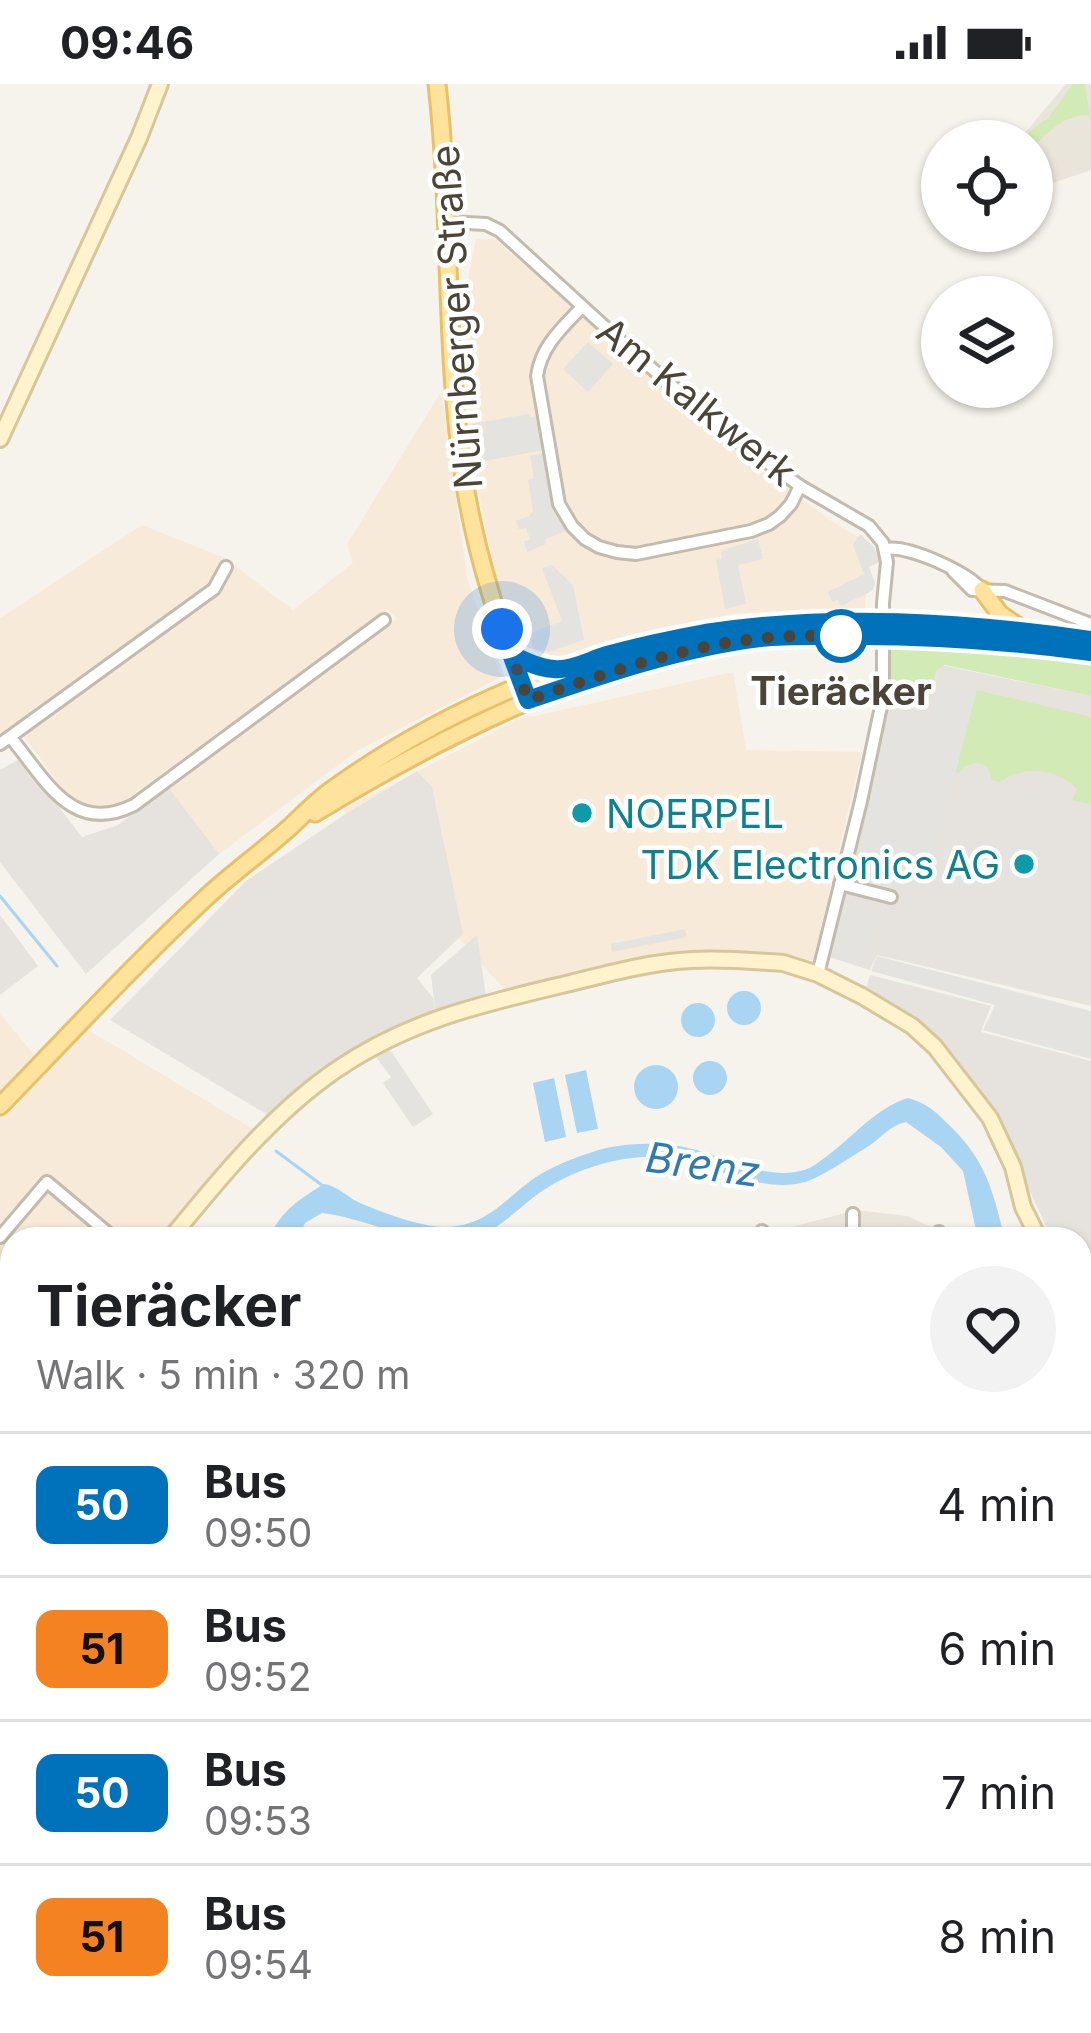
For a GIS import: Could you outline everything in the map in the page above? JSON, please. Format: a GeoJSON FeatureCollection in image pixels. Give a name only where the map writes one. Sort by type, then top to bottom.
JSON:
{"type":"FeatureCollection","features":[{"type":"Feature","properties":{"kind":"main road","name":"Nürnberger Straße"},"geometry":{"type":"LineString","coordinates":[[437,84],[462,465],[481,562],[525,693]]}},
{"type":"Feature","properties":{"kind":"main road"},"geometry":{"type":"LineString","coordinates":[[982,590],[1000,614],[1026,631]]}},
{"type":"Feature","properties":{"kind":"main road"},"geometry":{"type":"LineString","coordinates":[[0,1106],[174,928],[291,826],[560,670],[642,646],[734,628],[1026,631],[1091,640]]}},
{"type":"Feature","properties":{"kind":"main road"},"geometry":{"type":"LineString","coordinates":[[525,693],[707,647],[869,629]]}},
{"type":"Feature","properties":{"kind":"main road"},"geometry":{"type":"LineString","coordinates":[[904,629],[1091,652]]}},
{"type":"Feature","properties":{"kind":"main road"},"geometry":{"type":"LineString","coordinates":[[511,654],[560,670]]}},
{"type":"Feature","properties":{"kind":"street"},"geometry":{"type":"LineString","coordinates":[[0,439],[160,84]]}},
{"type":"Feature","properties":{"kind":"street","name":"Am Kalkwerk"},"geometry":{"type":"LineString","coordinates":[[448,222],[494,227],[701,412],[800,486],[868,526],[886,549],[903,548],[952,571],[967,586],[1005,591],[1091,624]]}},
{"type":"Feature","properties":{"kind":"street"},"geometry":{"type":"LineString","coordinates":[[582,307],[544,351],[537,388],[557,498],[585,539],[608,550],[636,554],[739,534],[775,520],[800,486]]}},
{"type":"Feature","properties":{"kind":"street"},"geometry":{"type":"LineString","coordinates":[[818,974],[883,697],[886,549]]}},
{"type":"Feature","properties":{"kind":"street"},"geometry":{"type":"LineString","coordinates":[[226,567],[214,590],[6,741],[71,808],[113,815],[134,805],[384,620]]}},
{"type":"Feature","properties":{"kind":"street"},"geometry":{"type":"LineString","coordinates":[[840,884],[891,897]]}},
{"type":"Feature","properties":{"kind":"street"},"geometry":{"type":"LineString","coordinates":[[181,1227],[303,1095],[398,1034],[463,1008],[691,960],[783,963],[818,974],[912,1026],[935,1047],[990,1118],[1033,1227]]}},
{"type":"Feature","properties":{"kind":"street"},"geometry":{"type":"LineString","coordinates":[[9,1227],[47,1182],[101,1227]]}},
{"type":"Feature","properties":{"kind":"street"},"geometry":{"type":"LineString","coordinates":[[853,1214],[853,1227]]}},
{"type":"Feature","properties":{"kind":"shaded area"},"geometry":{"type":"Polygon","coordinates":[[[1066,84],[1090,84],[1091,170],[1053,183],[1053,120],[1036,120],[1066,84]]]}},
{"type":"Feature","properties":{"kind":"shaded area"},"geometry":{"type":"Polygon","coordinates":[[[476,239],[495,239],[727,444],[868,543],[865,613],[738,613],[633,634],[535,665],[496,580],[470,448],[461,313],[476,239]]]}},
{"type":"Feature","properties":{"kind":"shaded area"},"geometry":{"type":"Polygon","coordinates":[[[588,342],[613,364],[588,392],[563,369],[588,342]]]}},
{"type":"Feature","properties":{"kind":"shaded area"},"geometry":{"type":"Polygon","coordinates":[[[441,392],[467,578],[501,677],[357,751],[219,854],[168,787],[397,618],[387,609],[110,807],[78,803],[17,727],[0,737],[0,618],[142,525],[225,558],[293,610],[353,563],[347,544],[441,392]]]}},
{"type":"Feature","properties":{"kind":"shaded area"},"geometry":{"type":"Polygon","coordinates":[[[537,416],[543,450],[485,461],[474,453],[471,424],[537,416]]]}},
{"type":"Feature","properties":{"kind":"shaded area"},"geometry":{"type":"Polygon","coordinates":[[[543,453],[552,499],[566,531],[527,552],[524,542],[530,539],[516,521],[533,511],[530,456],[543,453]]]}},
{"type":"Feature","properties":{"kind":"shaded area"},"geometry":{"type":"Polygon","coordinates":[[[860,534],[874,547],[880,562],[869,567],[875,583],[872,591],[841,606],[838,600],[832,602],[828,592],[864,574],[853,545],[860,534]]]}},
{"type":"Feature","properties":{"kind":"shaded area"},"geometry":{"type":"Polygon","coordinates":[[[758,539],[763,559],[738,565],[746,604],[725,609],[716,560],[722,559],[721,551],[758,539]]]}},
{"type":"Feature","properties":{"kind":"shaded area"},"geometry":{"type":"Polygon","coordinates":[[[552,565],[573,585],[584,640],[548,652],[534,649],[529,634],[562,621],[542,568],[552,565]]]}},
{"type":"Feature","properties":{"kind":"shaded area"},"geometry":{"type":"Polygon","coordinates":[[[941,665],[1091,696],[1091,1006],[877,955],[870,970],[826,956],[884,726],[888,693],[928,703],[941,665]]]}},
{"type":"Feature","properties":{"kind":"shaded area"},"geometry":{"type":"Polygon","coordinates":[[[733,672],[746,750],[862,752],[813,961],[773,952],[718,951],[505,990],[343,810],[517,720],[733,672]]]}},
{"type":"Feature","properties":{"kind":"shaded area"},"geometry":{"type":"Polygon","coordinates":[[[939,686],[975,695],[930,876],[898,867],[893,888],[851,876],[895,715],[929,725],[939,686]]]}},
{"type":"Feature","properties":{"kind":"shaded area"},"geometry":{"type":"Polygon","coordinates":[[[21,758],[82,837],[118,825],[168,787],[219,854],[86,974],[0,862],[0,770],[21,758]]]}},
{"type":"Feature","properties":{"kind":"shaded area"},"geometry":{"type":"Polygon","coordinates":[[[417,771],[432,787],[463,934],[417,978],[433,998],[435,1013],[389,1031],[333,1064],[271,1117],[110,1020],[246,881],[417,771]]]}},
{"type":"Feature","properties":{"kind":"shaded area"},"geometry":{"type":"Polygon","coordinates":[[[843,904],[879,912],[864,966],[829,955],[843,904]]]}},
{"type":"Feature","properties":{"kind":"shaded area"},"geometry":{"type":"Polygon","coordinates":[[[0,915],[38,966],[0,995],[0,915]]]}},
{"type":"Feature","properties":{"kind":"shaded area"},"geometry":{"type":"Polygon","coordinates":[[[685,929],[687,937],[612,952],[611,944],[685,929]]]}},
{"type":"Feature","properties":{"kind":"shaded area"},"geometry":{"type":"Polygon","coordinates":[[[477,935],[486,996],[436,1016],[431,975],[477,935]]]}},
{"type":"Feature","properties":{"kind":"shaded area"},"geometry":{"type":"Polygon","coordinates":[[[877,956],[1091,1011],[1091,1059],[983,1030],[995,1005],[871,971],[877,956]]]}},
{"type":"Feature","properties":{"kind":"shaded area"},"geometry":{"type":"Polygon","coordinates":[[[870,975],[991,1006],[981,1032],[1091,1061],[1091,1227],[1046,1227],[996,1118],[968,1076],[942,1045],[896,1008],[865,991],[870,975]]]}},
{"type":"Feature","properties":{"kind":"shaded area"},"geometry":{"type":"Polygon","coordinates":[[[0,1014],[34,1055],[0,1091],[0,1014]]]}},
{"type":"Feature","properties":{"kind":"shaded area"},"geometry":{"type":"Polygon","coordinates":[[[82,1026],[253,1129],[169,1227],[0,1227],[0,1113],[82,1026]]]}},
{"type":"Feature","properties":{"kind":"shaded area"},"geometry":{"type":"Polygon","coordinates":[[[391,1051],[433,1114],[413,1127],[383,1083],[391,1077],[376,1057],[391,1051]]]}},
{"type":"Feature","properties":{"kind":"shaded area"},"geometry":{"type":"Polygon","coordinates":[[[857,1210],[907,1216],[931,1227],[791,1227],[857,1210]]]}},
{"type":"Feature","properties":{"kind":"green space"},"geometry":{"type":"Polygon","coordinates":[[[1073,84],[1085,84],[1091,123],[1088,116],[1072,117],[1053,129],[1053,120],[1045,120],[1073,84]]]}},
{"type":"Feature","properties":{"kind":"green space"},"geometry":{"type":"Polygon","coordinates":[[[887,640],[1091,657],[1091,696],[945,665],[937,670],[928,704],[888,693],[887,640]]]}},
{"type":"Feature","properties":{"kind":"green space"},"geometry":{"type":"Polygon","coordinates":[[[977,690],[1091,717],[1091,804],[1072,800],[1077,789],[1051,773],[1030,771],[1000,782],[992,780],[987,767],[977,762],[955,772],[977,690]]]}},
{"type":"Feature","properties":{"kind":"water"},"geometry":{"type":"Polygon","coordinates":[[[744,991],[756,996],[761,1008],[756,1020],[744,1025],[732,1020],[727,1008],[732,996],[744,991]]]}},
{"type":"Feature","properties":{"kind":"water"},"geometry":{"type":"Polygon","coordinates":[[[698,1003],[710,1008],[715,1020],[710,1032],[698,1037],[686,1032],[681,1020],[686,1008],[698,1003]]]}},
{"type":"Feature","properties":{"kind":"water"},"geometry":{"type":"Polygon","coordinates":[[[710,1061],[722,1066],[727,1078],[722,1090],[710,1095],[698,1090],[693,1078],[698,1066],[710,1061]]]}},
{"type":"Feature","properties":{"kind":"water"},"geometry":{"type":"Polygon","coordinates":[[[656,1065],[672,1071],[678,1087],[672,1103],[656,1109],[640,1103],[634,1087],[640,1071],[656,1065]]]}},
{"type":"Feature","properties":{"kind":"water"},"geometry":{"type":"Polygon","coordinates":[[[586,1070],[598,1129],[577,1133],[565,1075],[586,1070]]]}},
{"type":"Feature","properties":{"kind":"water"},"geometry":{"type":"Polygon","coordinates":[[[554,1078],[566,1137],[545,1142],[533,1083],[554,1078]]]}},
{"type":"Feature","properties":{"kind":"water","name":"Brenz"},"geometry":{"type":"Polygon","coordinates":[[[908,1098],[920,1102],[960,1137],[979,1163],[1002,1227],[975,1227],[963,1171],[941,1147],[906,1122],[805,1182],[766,1184],[665,1158],[633,1158],[560,1180],[495,1227],[444,1227],[475,1221],[546,1171],[616,1146],[668,1145],[775,1173],[804,1170],[908,1098]]]}},
{"type":"Feature","properties":{"kind":"water"},"geometry":{"type":"Polygon","coordinates":[[[324,1184],[399,1218],[444,1227],[381,1227],[322,1213],[303,1227],[275,1227],[285,1213],[324,1184]]]}},
{"type":"Feature","properties":{"kind":"waterway"},"geometry":{"type":"LineString","coordinates":[[0,896],[57,966]]}},
{"type":"Feature","properties":{"kind":"waterway"},"geometry":{"type":"LineString","coordinates":[[276,1151],[323,1186]]}},
{"type":"Feature","properties":{"kind":"bus line","name":"50"},"geometry":{"type":"LineString","coordinates":[[1091,640],[946,624],[793,624],[686,636],[560,670],[511,654],[528,700],[640,664],[763,638],[967,639],[1091,652]]}},
{"type":"Feature","properties":{"kind":"place","name":"Tieräcker"},"geometry":{"type":"Point","coordinates":[841,636]}},
{"type":"Feature","properties":{"kind":"place","name":"NOERPEL"},"geometry":{"type":"Point","coordinates":[582,813]}},
{"type":"Feature","properties":{"kind":"place","name":"TDK Electronics AG"},"geometry":{"type":"Point","coordinates":[1024,864]}},
{"type":"Feature","properties":{"kind":"route"},"geometry":{"type":"LineString","coordinates":[[502,629],[528,700],[707,647],[763,638],[841,636]]}}]}
